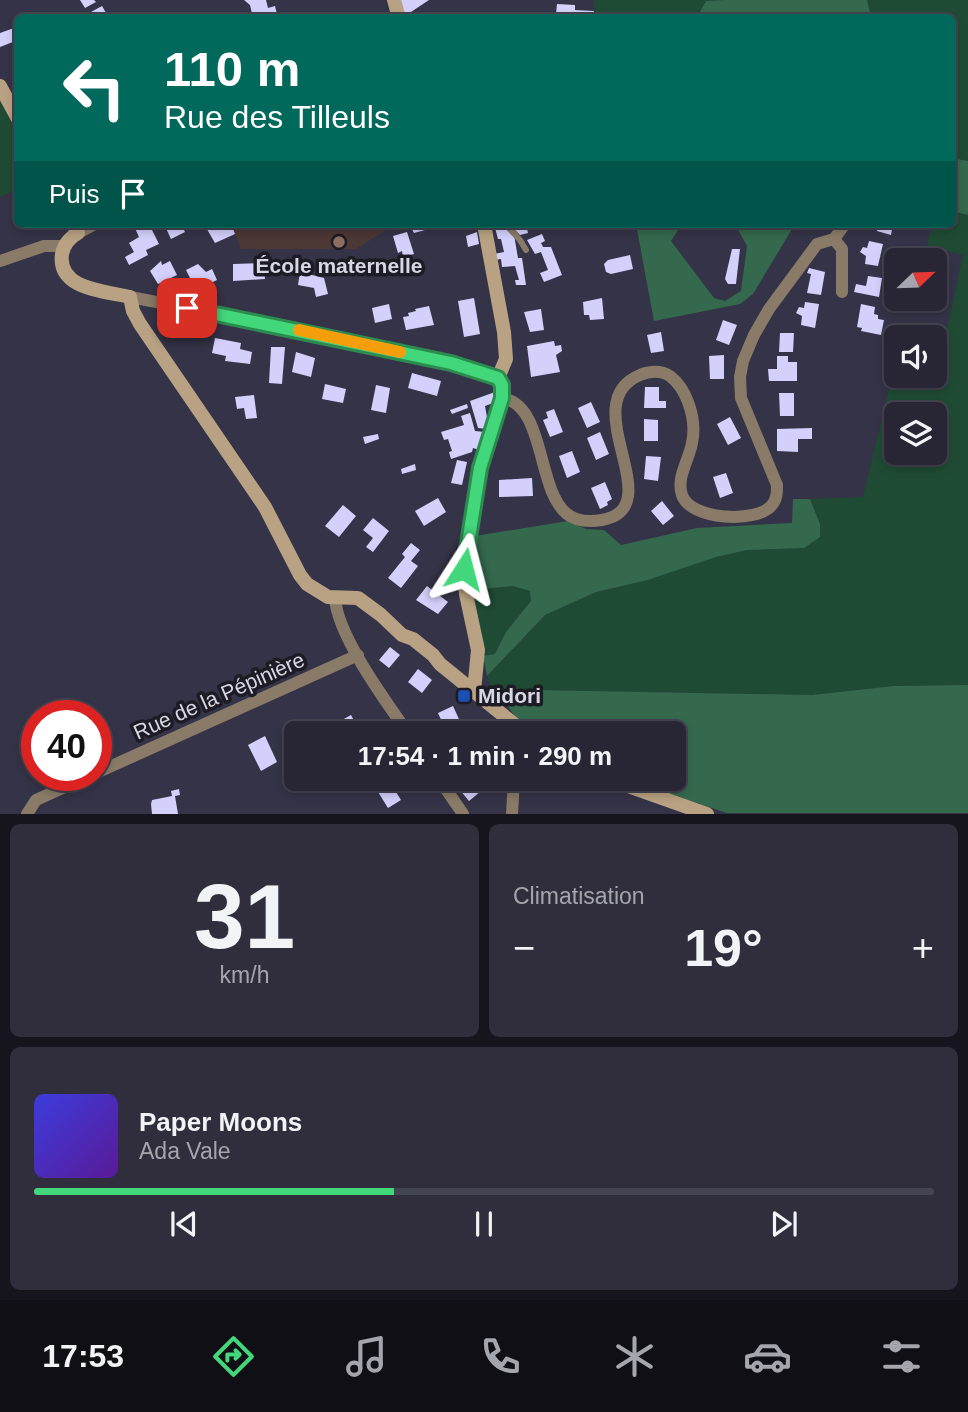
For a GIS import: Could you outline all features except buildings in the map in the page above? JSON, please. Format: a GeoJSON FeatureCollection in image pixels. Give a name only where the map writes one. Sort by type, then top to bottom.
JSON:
{"type":"FeatureCollection","features":[{"type":"Feature","properties":{"kind":"street"},"geometry":{"type":"LineString","coordinates":[[0,86],[14,111]]}},
{"type":"Feature","properties":{"kind":"street"},"geometry":{"type":"LineString","coordinates":[[76,228],[64,246],[63,266],[71,280],[79,285],[451,363],[498,378],[502,385],[502,398],[480,468],[464,569],[466,594],[478,650],[474,691]]}},
{"type":"Feature","properties":{"kind":"street"},"geometry":{"type":"LineString","coordinates":[[485,228],[504,332],[506,359],[498,378]]}},
{"type":"Feature","properties":{"kind":"street"},"geometry":{"type":"LineString","coordinates":[[502,398],[514,401],[527,418],[553,491],[566,513],[589,522],[613,516],[622,508],[629,495],[629,478],[615,425],[619,393],[635,377],[647,372],[667,374],[683,389],[694,426],[692,444],[680,481],[682,497],[693,508],[710,515],[755,514],[765,511],[776,496],[777,485],[741,398],[740,377],[743,361],[769,309],[817,244],[834,239],[842,228]]}},
{"type":"Feature","properties":{"kind":"street"},"geometry":{"type":"LineString","coordinates":[[834,239],[842,249],[842,292]]}},
{"type":"Feature","properties":{"kind":"street"},"geometry":{"type":"LineString","coordinates":[[0,261],[44,246],[64,246]]}},
{"type":"Feature","properties":{"kind":"street"},"geometry":{"type":"LineString","coordinates":[[130,297],[133,312],[140,324],[265,507],[300,575],[318,592],[335,598],[358,598],[402,635],[413,639],[433,655],[507,721]]}},
{"type":"Feature","properties":{"kind":"street"},"geometry":{"type":"LineString","coordinates":[[335,598],[339,621],[400,721]]}},
{"type":"Feature","properties":{"kind":"street","name":"Rue de la Pépinière"},"geometry":{"type":"LineString","coordinates":[[112,766],[358,655]]}},
{"type":"Feature","properties":{"kind":"street"},"geometry":{"type":"LineString","coordinates":[[27,812],[36,800],[56,791]]}},
{"type":"Feature","properties":{"kind":"street"},"geometry":{"type":"LineString","coordinates":[[447,791],[463,814]]}},
{"type":"Feature","properties":{"kind":"street"},"geometry":{"type":"LineString","coordinates":[[512,814],[513,791]]}},
{"type":"Feature","properties":{"kind":"street"},"geometry":{"type":"LineString","coordinates":[[642,791],[707,814]]}},
{"type":"Feature","properties":{"kind":"lane"},"geometry":{"type":"LineString","coordinates":[[509,228],[526,250]]}},
{"type":"Feature","properties":{"kind":"shaded area"},"geometry":{"type":"Polygon","coordinates":[[[233,228],[396,228],[386,230],[356,249],[241,249],[233,228]]]}},
{"type":"Feature","properties":{"kind":"green space"},"geometry":{"type":"Polygon","coordinates":[[[727,0],[706,1],[699,14],[594,14],[594,1],[727,0]]]}},
{"type":"Feature","properties":{"kind":"green space"},"geometry":{"type":"Polygon","coordinates":[[[867,0],[968,0],[968,161],[956,159],[956,14],[870,14],[867,0]]]}},
{"type":"Feature","properties":{"kind":"green space"},"geometry":{"type":"Polygon","coordinates":[[[867,0],[870,14],[699,14],[706,1],[867,0]]]}},
{"type":"Feature","properties":{"kind":"green space"},"geometry":{"type":"Polygon","coordinates":[[[0,100],[14,127],[14,190],[0,197],[0,100]]]}},
{"type":"Feature","properties":{"kind":"green space"},"geometry":{"type":"Polygon","coordinates":[[[956,159],[968,161],[968,215],[956,212],[956,159]]]}},
{"type":"Feature","properties":{"kind":"green space"},"geometry":{"type":"Polygon","coordinates":[[[956,212],[968,215],[968,685],[894,686],[812,695],[537,690],[507,705],[487,676],[545,615],[596,592],[648,580],[715,557],[747,550],[804,548],[820,524],[810,499],[863,497],[884,410],[884,465],[947,465],[947,402],[886,402],[889,388],[947,388],[947,329],[963,255],[947,251],[947,248],[927,246],[931,228],[956,228],[956,212]]]}},
{"type":"Feature","properties":{"kind":"green space"},"geometry":{"type":"Polygon","coordinates":[[[637,228],[679,228],[671,241],[714,298],[725,301],[741,291],[747,246],[737,228],[793,228],[753,294],[740,304],[654,321],[637,228]]]}},
{"type":"Feature","properties":{"kind":"green space"},"geometry":{"type":"Polygon","coordinates":[[[793,499],[810,499],[820,524],[820,537],[804,548],[747,550],[716,557],[648,580],[596,592],[545,615],[487,676],[483,656],[495,654],[506,632],[531,601],[530,591],[513,586],[473,590],[471,578],[475,536],[568,521],[586,529],[604,530],[621,545],[697,528],[792,523],[793,499]]]}},
{"type":"Feature","properties":{"kind":"green space"},"geometry":{"type":"Polygon","coordinates":[[[513,586],[530,590],[531,601],[506,632],[495,654],[483,656],[473,590],[513,586]]]}},
{"type":"Feature","properties":{"kind":"green space"},"geometry":{"type":"Polygon","coordinates":[[[968,685],[968,813],[727,813],[660,791],[686,791],[686,721],[520,721],[507,705],[537,690],[812,695],[894,686],[968,685]]]}},
{"type":"Feature","properties":{"kind":"slow traffic"},"geometry":{"type":"LineString","coordinates":[[299,330],[400,352]]}},
{"type":"Feature","properties":{"kind":"place","name":"École maternelle"},"geometry":{"type":"Point","coordinates":[339,242]}},
{"type":"Feature","properties":{"kind":"place","name":"Midori"},"geometry":{"type":"Point","coordinates":[464,696]}},
{"type":"Feature","properties":{"kind":"route"},"geometry":{"type":"LineString","coordinates":[[187,308],[451,363],[498,378],[502,385],[502,398],[480,468],[464,569]]}}]}
